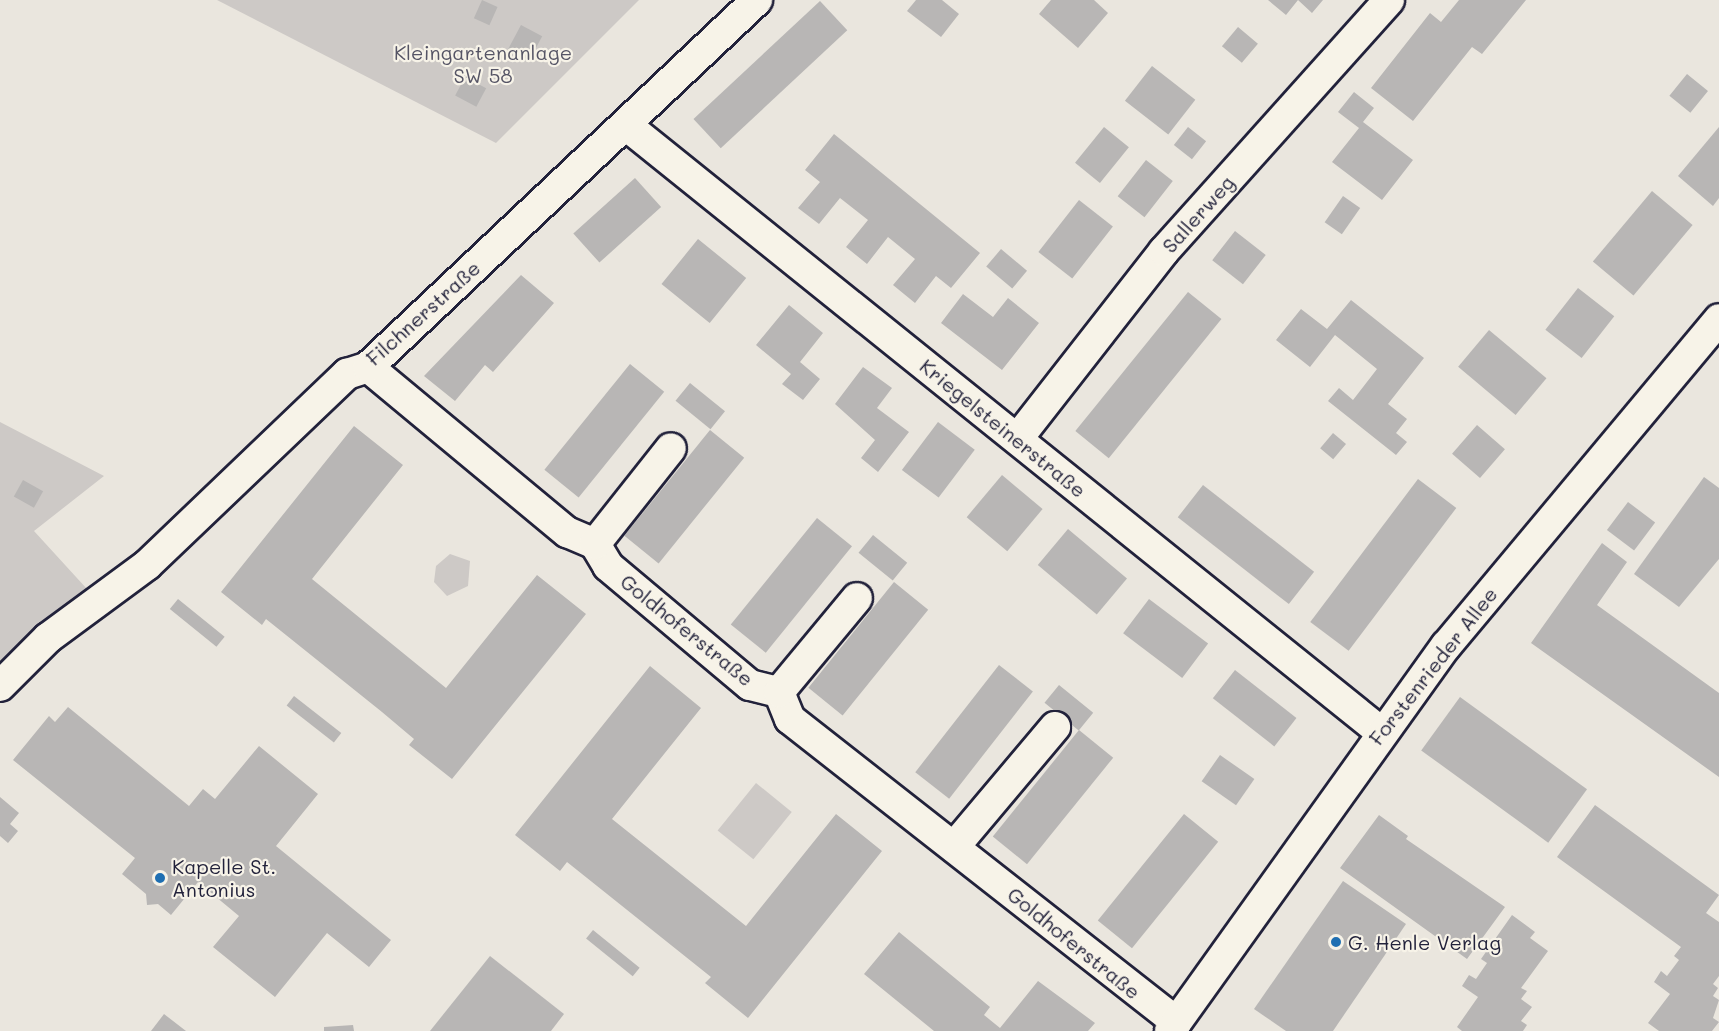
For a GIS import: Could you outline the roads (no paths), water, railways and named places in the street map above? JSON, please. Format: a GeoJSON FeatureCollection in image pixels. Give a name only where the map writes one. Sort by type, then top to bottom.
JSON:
{"type":"FeatureCollection","features":[{"type":"Feature","properties":{"kind":"street","name":"Filchnerstraße"},"geometry":{"type":"LineString","coordinates":[[0,686],[48,638],[147,565],[347,374],[368,367],[757,0]]}},
{"type":"Feature","properties":{"kind":"street","name":"Sallerweg"},"geometry":{"type":"LineString","coordinates":[[1018,438],[1164,251],[1389,0]]}},
{"type":"Feature","properties":{"kind":"street","name":"Kriegelsteinerstraße"},"geometry":{"type":"LineString","coordinates":[[626,125],[1381,732]]}},
{"type":"Feature","properties":{"kind":"street","name":"Forstenrieder Allee"},"geometry":{"type":"LineString","coordinates":[[1173,1026],[1381,732],[1485,597],[1719,319]]}},
{"type":"Feature","properties":{"kind":"street"},"geometry":{"type":"LineString","coordinates":[[368,367],[567,532],[595,544],[671,448]]}},
{"type":"Feature","properties":{"kind":"street","name":"Goldhoferstraße"},"geometry":{"type":"LineString","coordinates":[[595,544],[608,566],[750,685],[779,692],[790,718],[954,847],[1173,1026]]}},
{"type":"Feature","properties":{"kind":"street"},"geometry":{"type":"LineString","coordinates":[[779,692],[857,598]]}},
{"type":"Feature","properties":{"kind":"street"},"geometry":{"type":"LineString","coordinates":[[954,847],[1055,727]]}},
{"type":"Feature","properties":{"kind":"place","name":"Kapelle St. Antonius"},"geometry":{"type":"Point","coordinates":[160,878]}},
{"type":"Feature","properties":{"kind":"place","name":"G. Henle Verlag"},"geometry":{"type":"Point","coordinates":[1336,942]}},
{"type":"Feature","properties":{"kind":"park label","name":"Kleingartenanlage SW 58"},"geometry":{"type":"Point","coordinates":[483,64]}}]}
